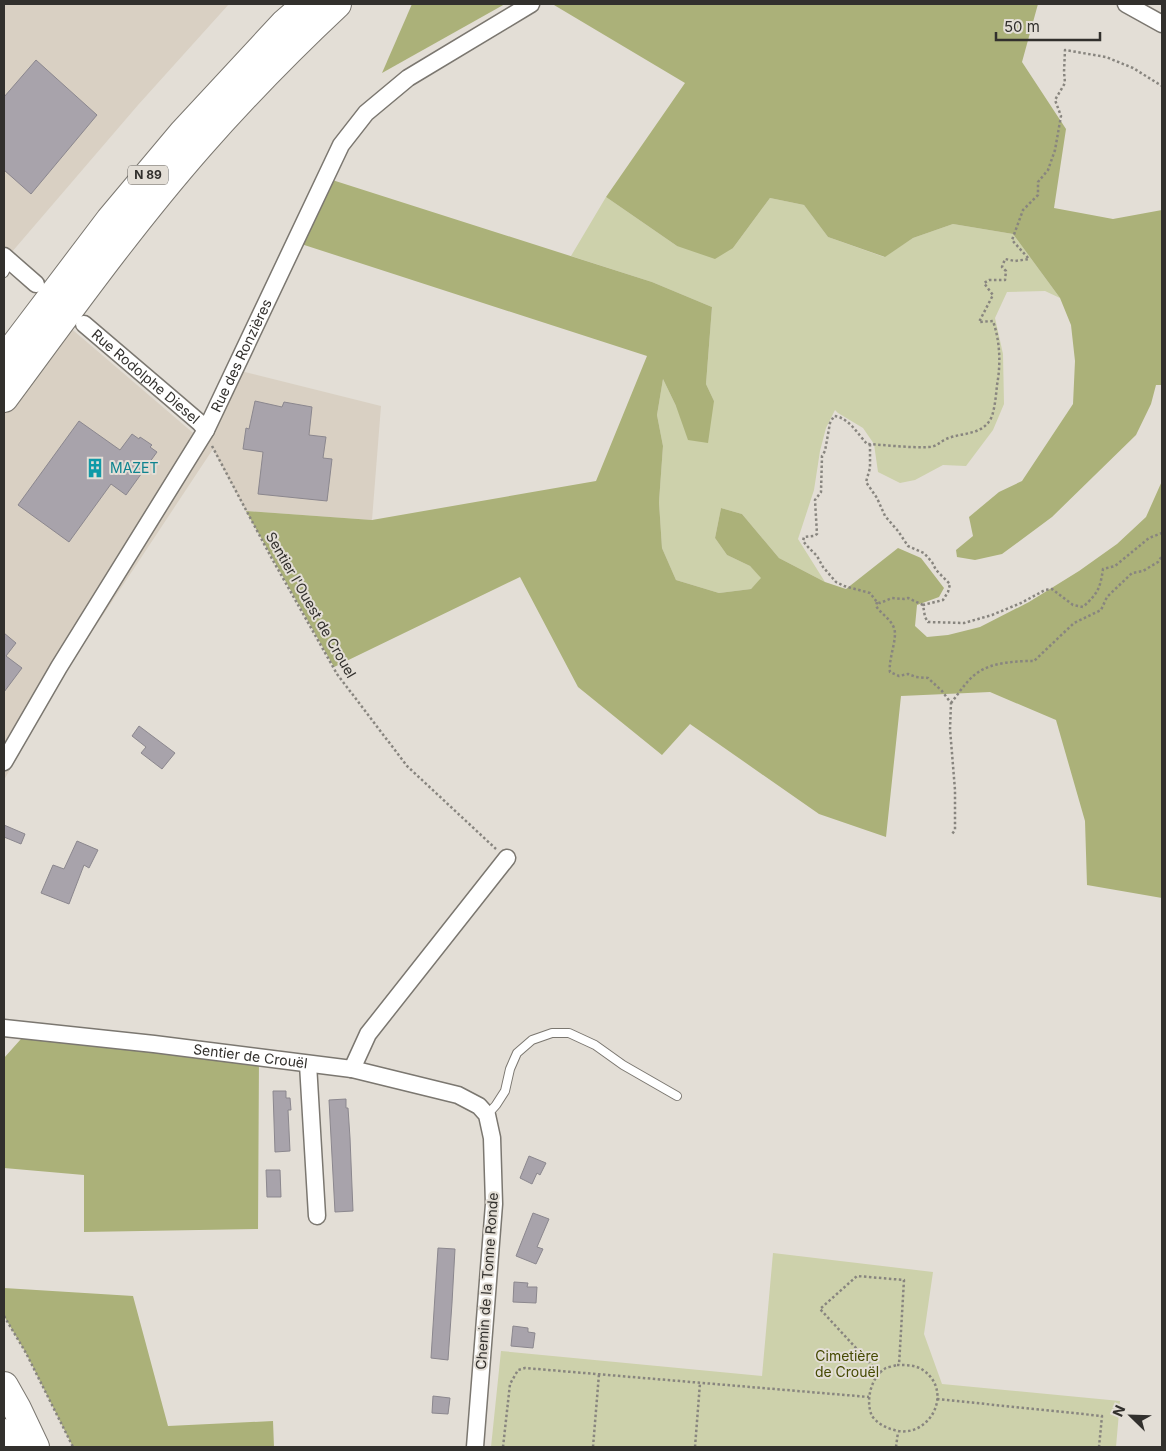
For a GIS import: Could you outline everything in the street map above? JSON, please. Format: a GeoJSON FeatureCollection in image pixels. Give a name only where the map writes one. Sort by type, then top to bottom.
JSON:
{"type":"FeatureCollection","features":[{"type":"Feature","properties":{"kind":"highway","name":"N 89"},"geometry":{"type":"LineString","coordinates":[[4,360],[110,220],[183,133],[285,24],[307,4]]}},
{"type":"Feature","properties":{"kind":"highway","name":"N 89"},"geometry":{"type":"LineString","coordinates":[[4,398],[108,259],[199,146],[250,90],[336,4]]}},
{"type":"Feature","properties":{"kind":"highway"},"geometry":{"type":"LineString","coordinates":[[4,349],[27,328]]}},
{"type":"Feature","properties":{"kind":"highway"},"geometry":{"type":"LineString","coordinates":[[4,1386],[35,1447]]}},
{"type":"Feature","properties":{"kind":"highway"},"geometry":{"type":"LineString","coordinates":[[4,1433],[11,1447]]}},
{"type":"Feature","properties":{"kind":"street","name":"Rue des Ronzières"},"geometry":{"type":"LineString","coordinates":[[4,762],[59,667],[206,430],[341,145],[366,113],[408,78],[531,4]]}},
{"type":"Feature","properties":{"kind":"street"},"geometry":{"type":"LineString","coordinates":[[1126,4],[1162,24]]}},
{"type":"Feature","properties":{"kind":"street"},"geometry":{"type":"LineString","coordinates":[[6,264],[36,284]]}},
{"type":"Feature","properties":{"kind":"street","name":"Rue Rodolphe Diesel"},"geometry":{"type":"LineString","coordinates":[[84,324],[172,398],[206,430]]}},
{"type":"Feature","properties":{"kind":"street"},"geometry":{"type":"LineString","coordinates":[[352,1069],[368,1034],[507,858]]}},
{"type":"Feature","properties":{"kind":"street","name":"Sentier de Crouël"},"geometry":{"type":"LineString","coordinates":[[4,1028],[154,1044],[352,1069],[458,1095],[479,1106],[487,1115]]}},
{"type":"Feature","properties":{"kind":"street"},"geometry":{"type":"LineString","coordinates":[[308,1064],[317,1216]]}},
{"type":"Feature","properties":{"kind":"street","name":"Chemin de la Tonne Ronde"},"geometry":{"type":"LineString","coordinates":[[475,1447],[494,1204],[492,1138],[487,1115]]}},
{"type":"Feature","properties":{"kind":"lane"},"geometry":{"type":"LineString","coordinates":[[487,1115],[505,1091],[510,1069],[517,1053],[532,1040],[552,1033],[569,1033],[594,1045],[623,1065],[677,1096]]}},
{"type":"Feature","properties":{"kind":"path"},"geometry":{"type":"LineString","coordinates":[[878,602],[870,594],[836,582],[823,568],[817,556],[803,541],[804,537],[817,534],[818,524],[815,500],[821,492],[822,456],[832,418],[838,416],[850,424],[867,444],[930,447],[936,446],[946,439],[983,428],[992,416],[1000,370],[997,333],[993,321],[979,322],[993,295],[984,283],[989,280],[1005,280],[1006,271],[1002,267],[1005,259],[1014,261],[1029,259],[1012,240],[1023,210],[1038,194],[1038,182],[1048,170],[1056,150],[1060,116],[1055,100],[1066,83],[1064,72],[1065,50],[1106,57],[1133,68],[1162,86]]}},
{"type":"Feature","properties":{"kind":"path","name":"Sentier l'Ouest de Crouel"},"geometry":{"type":"LineString","coordinates":[[206,430],[213,449],[337,674],[407,766],[507,858]]}},
{"type":"Feature","properties":{"kind":"path"},"geometry":{"type":"LineString","coordinates":[[870,444],[870,468],[866,482],[877,498],[885,516],[908,546],[924,553],[936,570],[950,584],[943,600],[923,606],[908,598],[892,598],[878,602]]}},
{"type":"Feature","properties":{"kind":"path"},"geometry":{"type":"LineString","coordinates":[[923,606],[928,622],[964,623],[992,615],[1021,603],[1045,590],[1052,589],[1073,605],[1083,607],[1100,587],[1103,569],[1115,566],[1150,538],[1162,532]]}},
{"type":"Feature","properties":{"kind":"path"},"geometry":{"type":"LineString","coordinates":[[952,834],[955,830],[955,790],[950,729],[951,703],[966,684],[978,673],[994,666],[1016,661],[1034,662],[1074,623],[1101,610],[1107,597],[1132,573],[1144,571],[1158,562],[1162,556]]}},
{"type":"Feature","properties":{"kind":"path"},"geometry":{"type":"LineString","coordinates":[[878,602],[877,609],[891,622],[895,632],[889,665],[890,672],[899,676],[908,674],[928,678],[942,691],[951,703]]}},
{"type":"Feature","properties":{"kind":"path"},"geometry":{"type":"LineString","coordinates":[[880,1374],[820,1309],[857,1276],[904,1280],[900,1365]]}},
{"type":"Feature","properties":{"kind":"path"},"geometry":{"type":"LineString","coordinates":[[4,1316],[26,1353],[73,1447]]}},
{"type":"Feature","properties":{"kind":"path"},"geometry":{"type":"LineString","coordinates":[[900,1365],[910,1365],[922,1369],[932,1378],[938,1394],[936,1408],[926,1423],[917,1430],[898,1432],[883,1426],[873,1417],[869,1404],[870,1391],[880,1374],[885,1369],[900,1365]]}},
{"type":"Feature","properties":{"kind":"path"},"geometry":{"type":"LineString","coordinates":[[503,1447],[510,1384],[518,1370],[525,1368],[870,1397]]}},
{"type":"Feature","properties":{"kind":"path"},"geometry":{"type":"LineString","coordinates":[[593,1447],[599,1374]]}},
{"type":"Feature","properties":{"kind":"path"},"geometry":{"type":"LineString","coordinates":[[695,1447],[700,1383]]}},
{"type":"Feature","properties":{"kind":"path"},"geometry":{"type":"LineString","coordinates":[[938,1399],[1102,1416],[1100,1447]]}},
{"type":"Feature","properties":{"kind":"path"},"geometry":{"type":"LineString","coordinates":[[896,1447],[898,1432]]}},
{"type":"Feature","properties":{"kind":"shaded area"},"geometry":{"type":"Polygon","coordinates":[[[4,4],[229,4],[138,105],[11,253],[4,247],[4,4]]]}},
{"type":"Feature","properties":{"kind":"shaded area"},"geometry":{"type":"Polygon","coordinates":[[[67,325],[199,438],[233,369],[381,406],[372,520],[246,511],[213,449],[66,671],[4,780],[4,410],[67,325]]]}},
{"type":"Feature","properties":{"kind":"green space"},"geometry":{"type":"Polygon","coordinates":[[[412,4],[505,4],[382,73],[412,4]]]}},
{"type":"Feature","properties":{"kind":"green space"},"geometry":{"type":"Polygon","coordinates":[[[1038,4],[1022,62],[1066,129],[1054,208],[1113,219],[1162,210],[1162,385],[1156,385],[1151,404],[1136,435],[1052,517],[1002,554],[975,560],[957,557],[956,550],[973,536],[969,517],[999,492],[1022,481],[1073,404],[1075,361],[1071,325],[1060,298],[1013,234],[953,224],[913,238],[885,257],[828,237],[804,205],[770,198],[733,248],[715,259],[677,246],[606,197],[685,83],[554,5],[1038,4]]]}},
{"type":"Feature","properties":{"kind":"green space"},"geometry":{"type":"Polygon","coordinates":[[[326,178],[652,282],[712,307],[706,384],[714,401],[708,443],[688,440],[676,406],[663,379],[657,415],[663,446],[659,502],[662,548],[676,580],[719,593],[751,589],[761,578],[750,566],[727,555],[715,538],[721,508],[742,514],[779,558],[825,582],[846,589],[898,548],[921,558],[944,588],[939,597],[917,605],[915,626],[927,637],[948,635],[980,627],[1029,602],[1079,571],[1117,544],[1146,517],[1162,481],[1162,898],[1087,885],[1085,821],[1056,720],[990,692],[901,696],[886,837],[819,814],[690,724],[662,755],[578,687],[520,577],[334,667],[246,511],[372,520],[596,481],[647,356],[295,242],[326,178]]]}},
{"type":"Feature","properties":{"kind":"green space"},"geometry":{"type":"Polygon","coordinates":[[[606,197],[677,246],[733,248],[770,198],[804,205],[828,237],[884,257],[913,238],[953,224],[1013,234],[1060,298],[1045,291],[1007,292],[995,318],[1003,354],[1004,404],[993,430],[966,466],[943,465],[915,480],[900,483],[878,472],[874,444],[863,428],[835,410],[826,428],[820,451],[814,490],[798,539],[825,582],[779,558],[742,514],[721,508],[715,538],[727,555],[750,566],[762,578],[751,589],[719,593],[676,580],[662,548],[659,502],[663,446],[657,415],[663,379],[676,406],[714,401],[706,384],[712,307],[652,282],[571,256],[606,197]]]}},
{"type":"Feature","properties":{"kind":"green space"},"geometry":{"type":"Polygon","coordinates":[[[29,1030],[259,1057],[258,1229],[84,1232],[84,1175],[4,1168],[4,1058],[29,1030]]]}},
{"type":"Feature","properties":{"kind":"green space","name":"Cimetière de Crouël"},"geometry":{"type":"Polygon","coordinates":[[[773,1253],[933,1272],[924,1334],[942,1384],[1120,1401],[1116,1447],[491,1447],[501,1351],[762,1376],[773,1253]]]}},
{"type":"Feature","properties":{"kind":"green space"},"geometry":{"type":"Polygon","coordinates":[[[4,1288],[133,1296],[168,1426],[273,1421],[274,1447],[73,1447],[26,1353],[4,1316],[4,1288]]]}},
{"type":"Feature","properties":{"kind":"building"},"geometry":{"type":"Polygon","coordinates":[[[36,60],[97,115],[31,194],[4,170],[4,97],[36,60]]]}},
{"type":"Feature","properties":{"kind":"building"},"geometry":{"type":"Polygon","coordinates":[[[255,401],[282,407],[284,402],[312,407],[309,435],[326,437],[323,458],[332,459],[327,501],[258,494],[263,452],[243,449],[246,428],[249,429],[255,401]]]}},
{"type":"Feature","properties":{"kind":"building","name":"MAZET"},"geometry":{"type":"Polygon","coordinates":[[[79,421],[120,450],[132,434],[152,445],[150,447],[157,452],[126,495],[111,484],[69,542],[18,505],[79,421]]]}},
{"type":"Feature","properties":{"kind":"building"},"geometry":{"type":"Polygon","coordinates":[[[4,633],[16,643],[6,656],[22,668],[4,692],[4,633]]]}},
{"type":"Feature","properties":{"kind":"building"},"geometry":{"type":"Polygon","coordinates":[[[139,726],[175,753],[162,769],[141,753],[146,747],[132,736],[139,726]]]}},
{"type":"Feature","properties":{"kind":"building"},"geometry":{"type":"Polygon","coordinates":[[[4,825],[25,834],[21,844],[4,837],[4,825]]]}},
{"type":"Feature","properties":{"kind":"building"},"geometry":{"type":"Polygon","coordinates":[[[77,841],[98,850],[89,868],[84,865],[69,904],[41,893],[53,865],[64,869],[77,841]]]}},
{"type":"Feature","properties":{"kind":"building"},"geometry":{"type":"Polygon","coordinates":[[[273,1091],[286,1091],[286,1098],[290,1098],[291,1110],[288,1110],[290,1151],[275,1152],[273,1091]]]}},
{"type":"Feature","properties":{"kind":"building"},"geometry":{"type":"Polygon","coordinates":[[[346,1099],[350,1138],[353,1211],[335,1212],[329,1100],[346,1099]]]}},
{"type":"Feature","properties":{"kind":"building"},"geometry":{"type":"Polygon","coordinates":[[[529,1156],[546,1163],[540,1175],[537,1173],[532,1184],[520,1178],[529,1156]]]}},
{"type":"Feature","properties":{"kind":"building"},"geometry":{"type":"Polygon","coordinates":[[[266,1170],[280,1170],[281,1197],[267,1197],[266,1170]]]}},
{"type":"Feature","properties":{"kind":"building"},"geometry":{"type":"Polygon","coordinates":[[[533,1213],[549,1219],[537,1247],[543,1249],[536,1264],[516,1256],[533,1213]]]}},
{"type":"Feature","properties":{"kind":"building"},"geometry":{"type":"Polygon","coordinates":[[[438,1248],[455,1249],[448,1360],[431,1358],[438,1248]]]}},
{"type":"Feature","properties":{"kind":"building"},"geometry":{"type":"Polygon","coordinates":[[[514,1282],[528,1283],[527,1287],[537,1287],[536,1303],[513,1302],[514,1282]]]}},
{"type":"Feature","properties":{"kind":"building"},"geometry":{"type":"Polygon","coordinates":[[[513,1326],[528,1328],[528,1332],[535,1333],[533,1348],[511,1346],[513,1326]]]}},
{"type":"Feature","properties":{"kind":"building"},"geometry":{"type":"Polygon","coordinates":[[[433,1396],[450,1398],[448,1414],[432,1413],[433,1396]]]}},
{"type":"Feature","properties":{"kind":"place","name":"MAZET"},"geometry":{"type":"Point","coordinates":[95,468]}}]}
